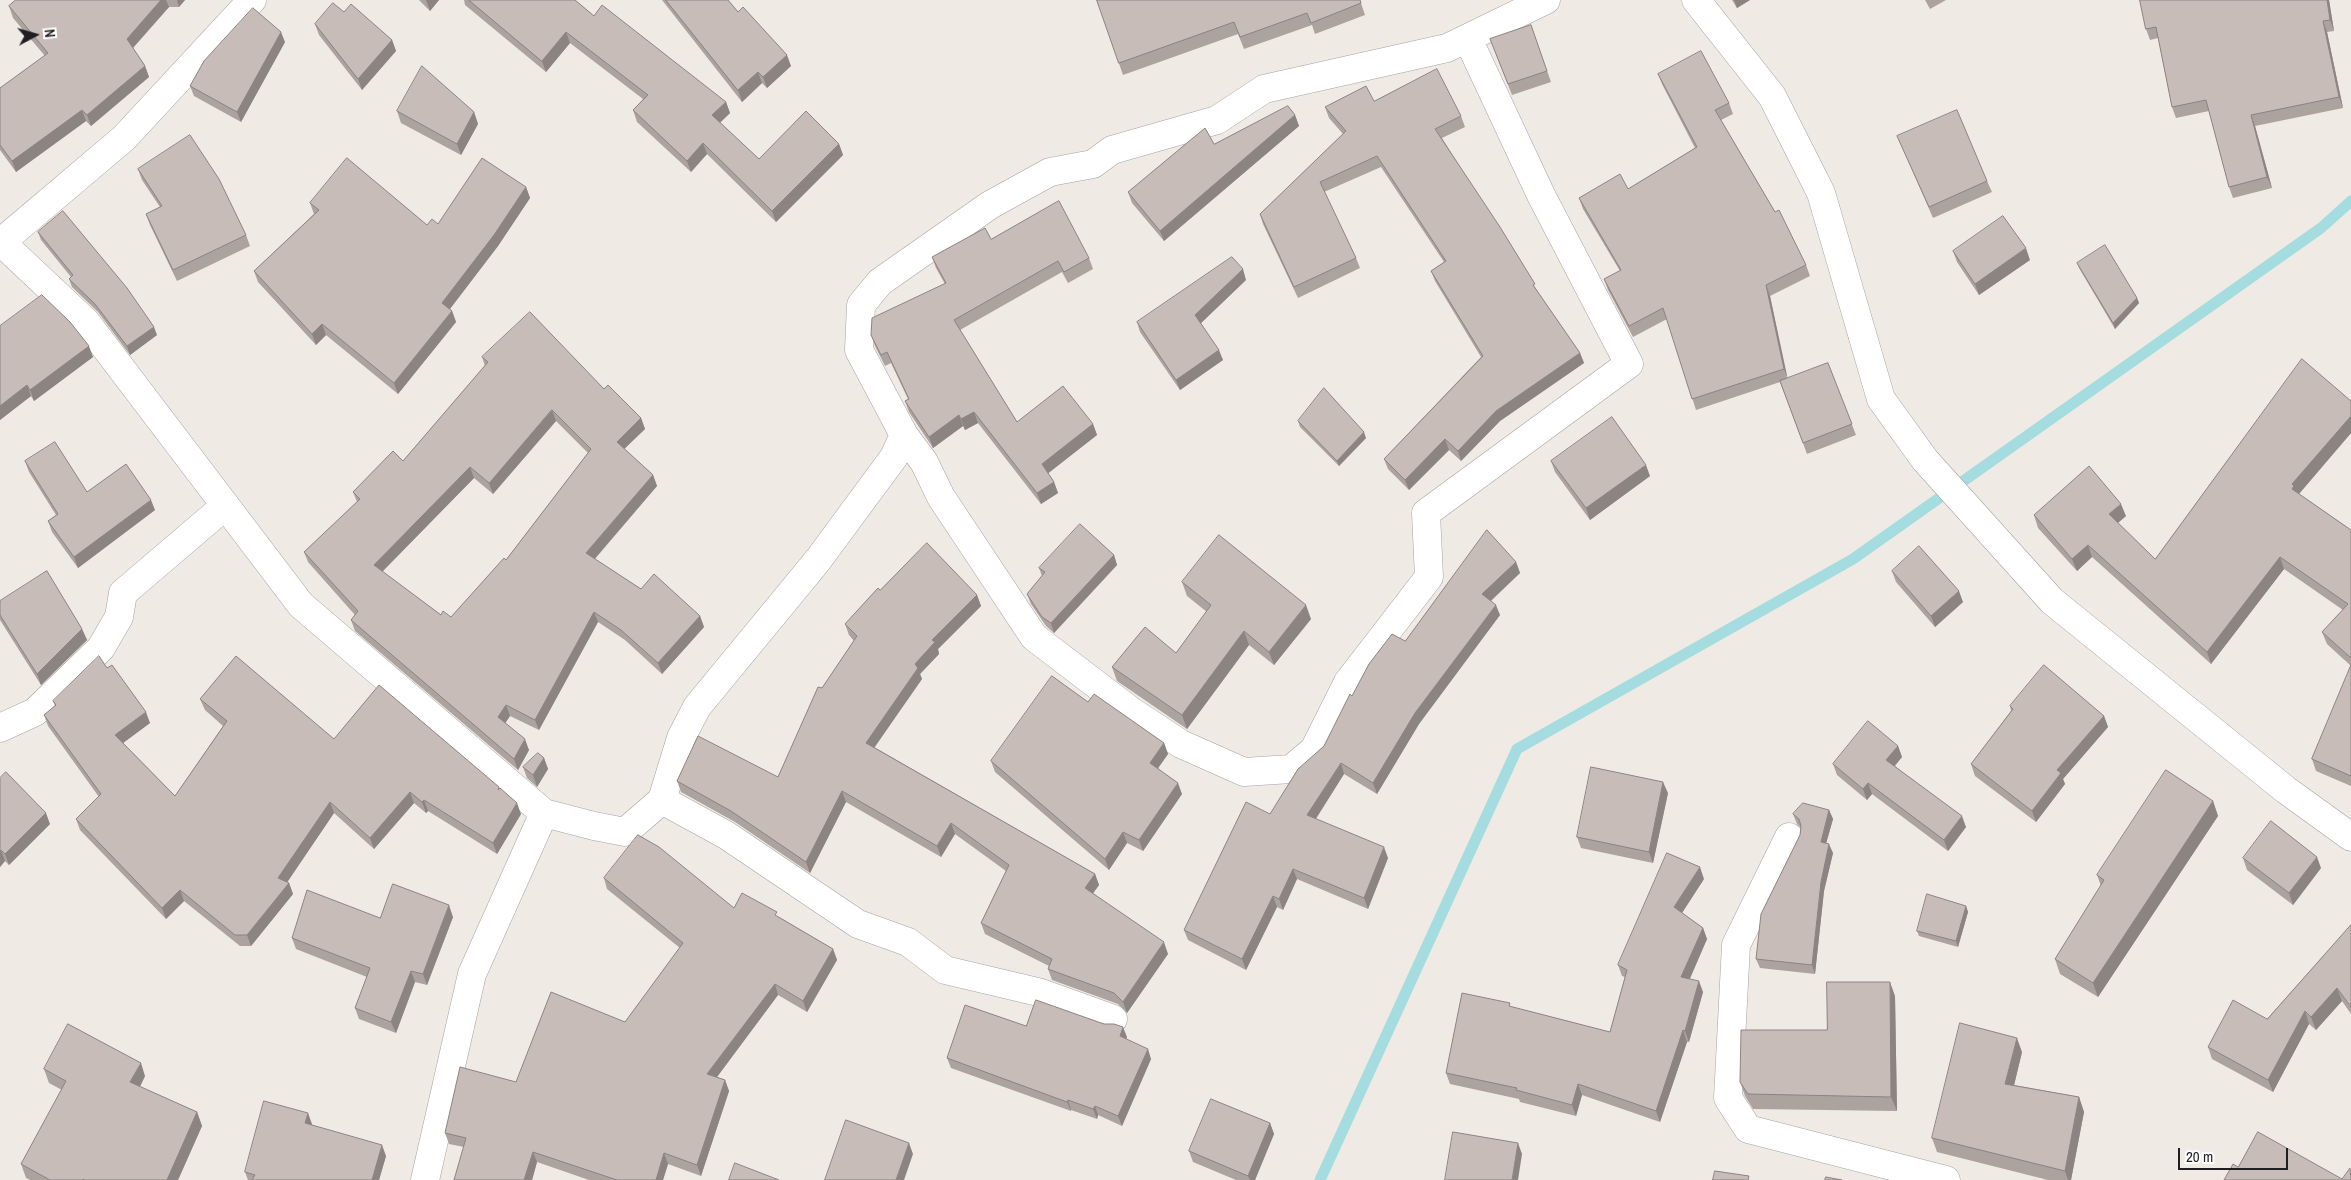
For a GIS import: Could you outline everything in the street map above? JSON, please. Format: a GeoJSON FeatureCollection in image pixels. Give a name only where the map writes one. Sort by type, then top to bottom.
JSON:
{"type":"FeatureCollection","features":[{"type":"Feature","properties":{"kind":"street"},"geometry":{"type":"LineString","coordinates":[[252,0],[124,138],[1,243],[86,322],[302,605],[544,813],[625,832],[662,800],[681,738],[697,707],[818,560],[899,446]]}},
{"type":"Feature","properties":{"kind":"street"},"geometry":{"type":"LineString","coordinates":[[1468,39],[1541,195],[1629,364],[1426,513],[1429,577],[1348,682],[1314,750],[1291,769],[1244,772],[1181,744],[1131,711],[1034,637],[940,496],[924,462],[899,446],[860,350],[862,305],[880,282],[990,205],[1050,172],[1093,164],[1112,150],[1217,120],[1264,90],[1447,48],[1546,0]]}},
{"type":"Feature","properties":{"kind":"street"},"geometry":{"type":"LineString","coordinates":[[1696,0],[1772,96],[1821,193],[1881,399],[1925,460],[2052,601],[2286,790],[2351,836]]}},
{"type":"Feature","properties":{"kind":"street"},"geometry":{"type":"LineString","coordinates":[[0,728],[35,712],[101,648],[119,616],[123,594],[225,506]]}},
{"type":"Feature","properties":{"kind":"street"},"geometry":{"type":"LineString","coordinates":[[662,800],[726,834],[858,924],[908,942],[945,970],[1038,992],[1113,1019]]}},
{"type":"Feature","properties":{"kind":"street"},"geometry":{"type":"LineString","coordinates":[[425,1180],[472,974],[544,813]]}},
{"type":"Feature","properties":{"kind":"street"},"geometry":{"type":"LineString","coordinates":[[1789,837],[1736,945],[1728,1098],[1748,1129],[1946,1180]]}},
{"type":"Feature","properties":{"kind":"building"},"geometry":{"type":"Polygon","coordinates":[[[16,0],[161,0],[127,39],[145,66],[87,115],[82,110],[12,161],[0,145],[0,88],[48,53],[9,6],[16,0]]]}},
{"type":"Feature","properties":{"kind":"building"},"geometry":{"type":"Polygon","coordinates":[[[469,0],[575,0],[594,16],[602,5],[726,102],[712,115],[759,159],[806,111],[839,144],[772,211],[703,143],[687,161],[633,110],[648,95],[566,32],[542,61],[469,0]]]}},
{"type":"Feature","properties":{"kind":"building"},"geometry":{"type":"Polygon","coordinates":[[[666,0],[728,0],[738,12],[743,7],[787,55],[763,77],[758,72],[738,90],[666,0]]]}},
{"type":"Feature","properties":{"kind":"building"},"geometry":{"type":"Polygon","coordinates":[[[1097,0],[1360,0],[1361,3],[1311,23],[1307,13],[1240,37],[1234,22],[1119,63],[1097,0]]]}},
{"type":"Feature","properties":{"kind":"building"},"geometry":{"type":"Polygon","coordinates":[[[2140,0],[2327,0],[2330,20],[2323,21],[2339,97],[2251,115],[2267,177],[2229,187],[2206,100],[2172,107],[2156,27],[2146,29],[2140,0]]]}},
{"type":"Feature","properties":{"kind":"building"},"geometry":{"type":"Polygon","coordinates":[[[333,3],[344,12],[351,4],[392,40],[358,79],[315,24],[333,3]]]}},
{"type":"Feature","properties":{"kind":"building"},"geometry":{"type":"Polygon","coordinates":[[[253,8],[281,32],[237,112],[190,86],[204,61],[253,8]]]}},
{"type":"Feature","properties":{"kind":"building"},"geometry":{"type":"Polygon","coordinates":[[[1531,25],[1547,71],[1508,84],[1490,39],[1531,25]]]}},
{"type":"Feature","properties":{"kind":"building"},"geometry":{"type":"Polygon","coordinates":[[[1701,51],[1729,103],[1715,110],[1775,212],[1779,210],[1806,265],[1766,285],[1784,369],[1692,399],[1663,308],[1629,326],[1604,279],[1621,270],[1579,198],[1620,174],[1628,189],[1697,147],[1658,74],[1701,51]]]}},
{"type":"Feature","properties":{"kind":"building"},"geometry":{"type":"Polygon","coordinates":[[[422,66],[474,112],[457,144],[397,111],[422,66]]]}},
{"type":"Feature","properties":{"kind":"building"},"geometry":{"type":"Polygon","coordinates":[[[1437,69],[1461,116],[1435,129],[1500,227],[1535,284],[1533,285],[1580,353],[1496,411],[1458,451],[1445,439],[1405,480],[1384,459],[1483,356],[1431,271],[1446,261],[1377,156],[1320,182],[1356,258],[1294,287],[1260,214],[1346,131],[1325,107],[1366,86],[1374,101],[1437,69]]]}},
{"type":"Feature","properties":{"kind":"building"},"geometry":{"type":"Polygon","coordinates":[[[1288,106],[1295,115],[1160,231],[1128,192],[1205,128],[1214,144],[1288,106]]]}},
{"type":"Feature","properties":{"kind":"building"},"geometry":{"type":"Polygon","coordinates":[[[1957,110],[1987,181],[1929,207],[1897,136],[1957,110]]]}},
{"type":"Feature","properties":{"kind":"building"},"geometry":{"type":"Polygon","coordinates":[[[190,135],[219,179],[246,235],[173,270],[146,214],[162,206],[138,169],[190,135]]]}},
{"type":"Feature","properties":{"kind":"building"},"geometry":{"type":"Polygon","coordinates":[[[347,158],[427,225],[432,219],[438,224],[482,158],[526,187],[494,235],[442,303],[452,311],[394,383],[322,324],[312,334],[254,271],[319,210],[310,203],[347,158]]]}},
{"type":"Feature","properties":{"kind":"building"},"geometry":{"type":"Polygon","coordinates":[[[1059,201],[1089,258],[1064,272],[1058,261],[954,320],[1017,422],[1063,386],[1093,424],[1042,464],[1054,482],[1037,493],[974,412],[961,419],[959,415],[929,437],[905,401],[909,399],[887,352],[881,355],[871,335],[872,318],[946,283],[932,257],[985,228],[991,239],[1059,201]]]}},
{"type":"Feature","properties":{"kind":"building"},"geometry":{"type":"Polygon","coordinates":[[[63,211],[127,288],[154,327],[127,346],[95,304],[69,279],[73,275],[38,232],[63,211]]]}},
{"type":"Feature","properties":{"kind":"building"},"geometry":{"type":"Polygon","coordinates":[[[2003,216],[2026,248],[1975,284],[1953,251],[2003,216]]]}},
{"type":"Feature","properties":{"kind":"building"},"geometry":{"type":"Polygon","coordinates":[[[2105,245],[2137,298],[2113,323],[2077,263],[2105,245]]]}},
{"type":"Feature","properties":{"kind":"building"},"geometry":{"type":"Polygon","coordinates":[[[1232,257],[1243,269],[1195,315],[1219,350],[1176,380],[1137,322],[1232,257]]]}},
{"type":"Feature","properties":{"kind":"building"},"geometry":{"type":"Polygon","coordinates":[[[42,295],[70,322],[89,346],[30,390],[27,385],[0,406],[0,326],[42,295]]]}},
{"type":"Feature","properties":{"kind":"building"},"geometry":{"type":"Polygon","coordinates":[[[530,312],[604,389],[608,385],[641,418],[617,442],[653,475],[586,553],[641,589],[654,574],[700,616],[658,663],[621,630],[594,612],[535,720],[506,705],[498,717],[525,739],[514,759],[351,620],[358,611],[304,552],[360,499],[353,492],[393,451],[403,461],[488,362],[482,357],[530,312]],[[552,410],[489,483],[470,467],[374,565],[441,615],[443,611],[451,617],[504,558],[506,560],[591,449],[552,410]]]}},
{"type":"Feature","properties":{"kind":"building"},"geometry":{"type":"Polygon","coordinates":[[[2302,359],[2351,401],[2351,416],[2292,484],[2294,486],[2292,489],[2351,530],[2351,658],[2322,632],[2348,604],[2280,557],[2207,652],[2088,545],[2072,559],[2034,515],[2089,466],[2121,504],[2109,514],[2155,559],[2302,359]]]}},
{"type":"Feature","properties":{"kind":"building"},"geometry":{"type":"Polygon","coordinates":[[[1828,363],[1852,424],[1803,443],[1780,381],[1828,363]]]}},
{"type":"Feature","properties":{"kind":"building"},"geometry":{"type":"Polygon","coordinates":[[[1324,388],[1364,432],[1337,461],[1298,421],[1324,388]]]}},
{"type":"Feature","properties":{"kind":"building"},"geometry":{"type":"Polygon","coordinates":[[[1612,417],[1646,465],[1586,508],[1551,461],[1612,417]]]}},
{"type":"Feature","properties":{"kind":"building"},"geometry":{"type":"Polygon","coordinates":[[[55,442],[87,492],[126,464],[151,500],[74,557],[48,521],[58,514],[25,461],[55,442]]]}},
{"type":"Feature","properties":{"kind":"building"},"geometry":{"type":"Polygon","coordinates":[[[1080,524],[1114,555],[1051,623],[1042,617],[1027,594],[1045,572],[1039,568],[1080,524]]]}},
{"type":"Feature","properties":{"kind":"building"},"geometry":{"type":"Polygon","coordinates":[[[1487,530],[1516,562],[1482,594],[1496,605],[1415,713],[1373,783],[1341,763],[1307,815],[1384,847],[1364,898],[1293,869],[1279,899],[1273,896],[1242,959],[1184,930],[1246,802],[1270,814],[1298,769],[1324,746],[1350,694],[1352,696],[1369,664],[1392,634],[1405,641],[1487,530]]]}},
{"type":"Feature","properties":{"kind":"building"},"geometry":{"type":"Polygon","coordinates":[[[1219,535],[1306,605],[1269,652],[1244,631],[1182,715],[1112,667],[1145,627],[1176,653],[1211,605],[1182,582],[1219,535]]]}},
{"type":"Feature","properties":{"kind":"building"},"geometry":{"type":"Polygon","coordinates":[[[927,543],[977,595],[932,640],[935,642],[915,664],[918,668],[866,743],[1095,874],[1085,888],[1164,942],[1123,1002],[1114,993],[1048,969],[1052,959],[981,923],[1009,865],[951,823],[937,846],[842,791],[806,862],[731,811],[677,781],[698,736],[778,777],[818,687],[822,688],[857,636],[845,624],[878,588],[880,590],[927,543]]]}},
{"type":"Feature","properties":{"kind":"building"},"geometry":{"type":"Polygon","coordinates":[[[1919,546],[1959,591],[1931,616],[1892,571],[1919,546]]]}},
{"type":"Feature","properties":{"kind":"building"},"geometry":{"type":"Polygon","coordinates":[[[47,571],[82,629],[37,674],[0,615],[0,601],[47,571]]]}},
{"type":"Feature","properties":{"kind":"building"},"geometry":{"type":"Polygon","coordinates":[[[99,656],[107,668],[112,665],[146,712],[115,735],[175,796],[227,721],[200,699],[236,656],[334,739],[379,685],[499,787],[498,790],[500,788],[517,803],[493,843],[424,800],[422,802],[410,792],[370,838],[330,802],[278,878],[289,883],[247,935],[235,935],[180,890],[162,908],[76,819],[101,794],[44,715],[56,705],[53,701],[99,656]]]}},
{"type":"Feature","properties":{"kind":"building"},"geometry":{"type":"Polygon","coordinates":[[[2044,665],[2104,716],[2057,770],[2061,773],[2032,811],[1971,764],[2013,709],[2010,706],[2044,665]]]}},
{"type":"Feature","properties":{"kind":"building"},"geometry":{"type":"Polygon","coordinates":[[[2351,665],[2351,776],[2312,759],[2351,665]]]}},
{"type":"Feature","properties":{"kind":"building"},"geometry":{"type":"Polygon","coordinates":[[[1052,676],[1088,702],[1094,694],[1164,743],[1150,763],[1178,783],[1139,840],[1123,832],[1105,859],[991,761],[1052,676]]]}},
{"type":"Feature","properties":{"kind":"building"},"geometry":{"type":"Polygon","coordinates":[[[1868,721],[1898,746],[1886,760],[1962,816],[1944,840],[1868,783],[1863,789],[1833,764],[1868,721]]]}},
{"type":"Feature","properties":{"kind":"building"},"geometry":{"type":"Polygon","coordinates":[[[538,753],[544,758],[533,775],[523,767],[538,753]]]}},
{"type":"Feature","properties":{"kind":"building"},"geometry":{"type":"Polygon","coordinates":[[[1591,767],[1663,782],[1649,852],[1577,837],[1591,767]]]}},
{"type":"Feature","properties":{"kind":"building"},"geometry":{"type":"Polygon","coordinates":[[[2166,770],[2213,801],[2093,983],[2055,959],[2104,880],[2097,875],[2166,770]]]}},
{"type":"Feature","properties":{"kind":"building"},"geometry":{"type":"Polygon","coordinates":[[[6,772],[46,813],[5,854],[1,850],[0,852],[0,778],[6,772]]]}},
{"type":"Feature","properties":{"kind":"building"},"geometry":{"type":"Polygon","coordinates":[[[1803,803],[1829,810],[1821,842],[1829,844],[1821,882],[1812,965],[1756,959],[1761,914],[1800,835],[1801,826],[1799,819],[1793,814],[1803,803]]]}},
{"type":"Feature","properties":{"kind":"building"},"geometry":{"type":"Polygon","coordinates":[[[2271,821],[2317,857],[2289,893],[2243,858],[2271,821]]]}},
{"type":"Feature","properties":{"kind":"building"},"geometry":{"type":"Polygon","coordinates":[[[638,835],[659,847],[734,908],[742,893],[777,912],[775,915],[833,949],[803,1001],[775,984],[707,1074],[725,1080],[697,1165],[664,1153],[656,1180],[617,1180],[533,1152],[524,1180],[454,1180],[466,1138],[445,1133],[460,1067],[516,1082],[551,992],[625,1022],[683,943],[604,878],[638,835]]]}},
{"type":"Feature","properties":{"kind":"building"},"geometry":{"type":"Polygon","coordinates":[[[1667,853],[1700,867],[1674,907],[1703,928],[1681,977],[1699,981],[1685,1031],[1683,1030],[1656,1111],[1578,1084],[1572,1105],[1516,1090],[1517,1088],[1446,1073],[1462,993],[1510,1003],[1509,1006],[1610,1032],[1627,970],[1618,965],[1667,853]]]}},
{"type":"Feature","properties":{"kind":"building"},"geometry":{"type":"Polygon","coordinates":[[[393,884],[449,905],[423,974],[411,971],[391,1022],[355,1008],[370,968],[292,938],[307,890],[380,918],[393,884]]]}},
{"type":"Feature","properties":{"kind":"building"},"geometry":{"type":"Polygon","coordinates":[[[1927,894],[1966,906],[1956,941],[1917,931],[1927,894]]]}},
{"type":"Feature","properties":{"kind":"building"},"geometry":{"type":"Polygon","coordinates":[[[2351,925],[2351,1007],[2337,988],[2311,1017],[2305,1011],[2268,1080],[2208,1047],[2233,1000],[2267,1019],[2351,925]]]}},
{"type":"Feature","properties":{"kind":"building"},"geometry":{"type":"Polygon","coordinates":[[[1827,982],[1890,982],[1891,1097],[1748,1094],[1740,1082],[1741,1030],[1827,1030],[1827,982]]]}},
{"type":"Feature","properties":{"kind":"building"},"geometry":{"type":"Polygon","coordinates":[[[1036,1000],[1104,1024],[1114,1024],[1123,1027],[1120,1036],[1148,1049],[1118,1116],[1095,1106],[1093,1109],[1068,1100],[1067,1102],[947,1058],[965,1005],[1026,1026],[1036,1000]]]}},
{"type":"Feature","properties":{"kind":"building"},"geometry":{"type":"Polygon","coordinates":[[[1960,1023],[2017,1038],[2005,1084],[2079,1097],[2065,1171],[1932,1138],[1960,1023]]]}},
{"type":"Feature","properties":{"kind":"building"},"geometry":{"type":"Polygon","coordinates":[[[68,1024],[141,1063],[130,1082],[197,1112],[167,1180],[50,1180],[21,1164],[66,1081],[44,1069],[68,1024]]]}},
{"type":"Feature","properties":{"kind":"building"},"geometry":{"type":"Polygon","coordinates":[[[1211,1099],[1270,1123],[1248,1176],[1189,1151],[1211,1099]]]}},
{"type":"Feature","properties":{"kind":"building"},"geometry":{"type":"Polygon","coordinates":[[[264,1101],[308,1113],[305,1123],[382,1145],[372,1180],[252,1180],[255,1175],[245,1172],[264,1101]]]}},
{"type":"Feature","properties":{"kind":"building"},"geometry":{"type":"Polygon","coordinates":[[[846,1120],[909,1143],[896,1180],[825,1180],[846,1120]]]}},
{"type":"Feature","properties":{"kind":"building"},"geometry":{"type":"Polygon","coordinates":[[[1453,1132],[1518,1143],[1512,1180],[1445,1180],[1453,1132]]]}},
{"type":"Feature","properties":{"kind":"building"},"geometry":{"type":"Polygon","coordinates":[[[2258,1132],[2342,1179],[2350,1168],[2351,1180],[2224,1180],[2233,1164],[2238,1167],[2258,1132]]]}},
{"type":"Feature","properties":{"kind":"building"},"geometry":{"type":"Polygon","coordinates":[[[735,1163],[779,1180],[729,1180],[735,1163]]]}},
{"type":"Feature","properties":{"kind":"building"},"geometry":{"type":"Polygon","coordinates":[[[1715,1171],[1749,1176],[1748,1180],[1713,1180],[1715,1171]]]}},
{"type":"Feature","properties":{"kind":"building"},"geometry":{"type":"Polygon","coordinates":[[[1826,1177],[1842,1180],[1825,1180],[1826,1177]]]}},
{"type":"Feature","properties":{"kind":"waterway"},"geometry":{"type":"LineString","coordinates":[[1320,1180],[1517,749],[1853,559],[2321,228],[2351,201]]}}]}
